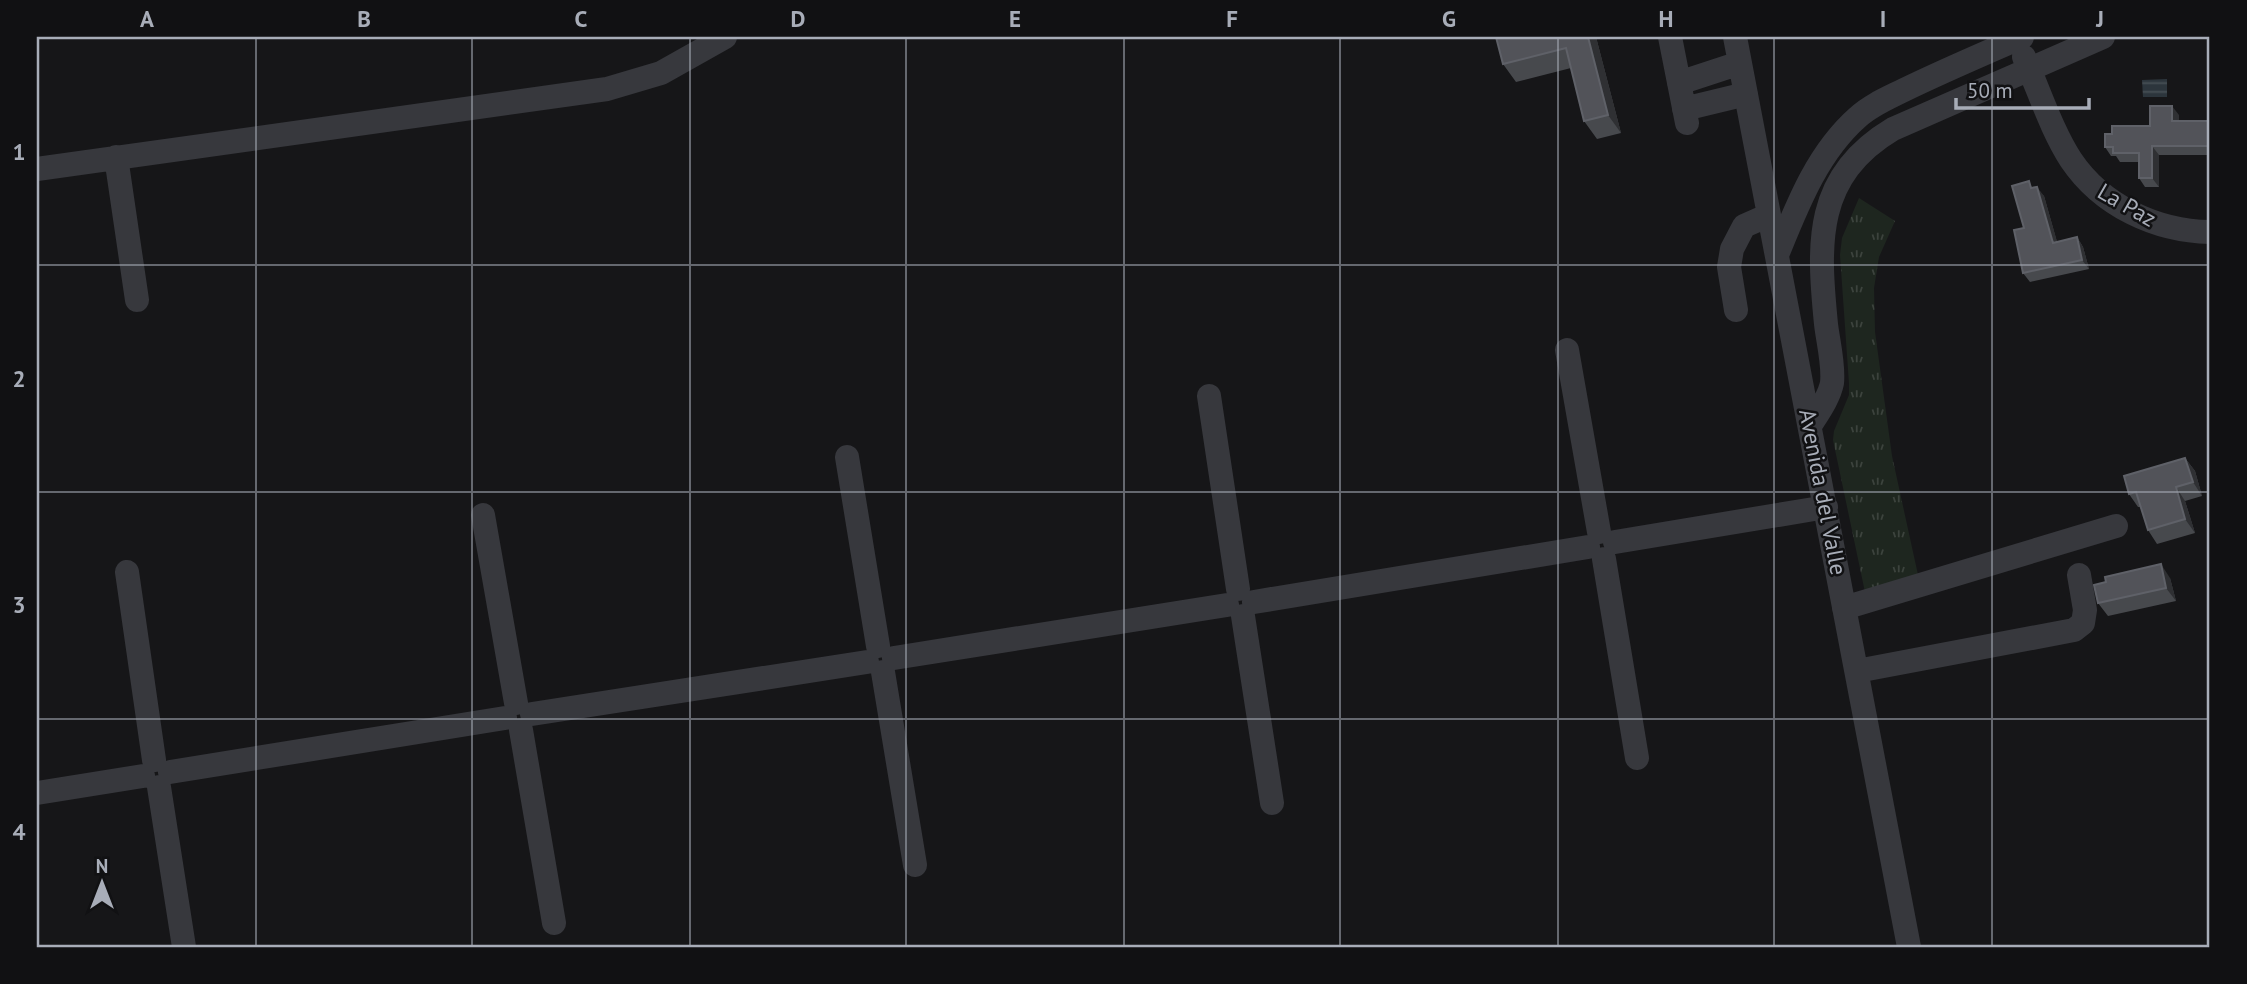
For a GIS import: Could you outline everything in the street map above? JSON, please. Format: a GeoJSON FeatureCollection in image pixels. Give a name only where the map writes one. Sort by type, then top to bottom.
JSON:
{"type":"FeatureCollection","features":[{"type":"Feature","properties":{"kind":"street"},"geometry":{"type":"LineString","coordinates":[[37,169],[607,89],[661,73],[725,37]]}},
{"type":"Feature","properties":{"kind":"street"},"geometry":{"type":"LineString","coordinates":[[1670,37],[1686,116],[1745,94]]}},
{"type":"Feature","properties":{"kind":"street","name":"Avenida del Valle"},"geometry":{"type":"LineString","coordinates":[[1735,37],[1909,947]]}},
{"type":"Feature","properties":{"kind":"street"},"geometry":{"type":"LineString","coordinates":[[1811,426],[1832,385],[1821,265],[1822,244],[1827,211],[1843,174],[1862,150],[1892,129],[2103,37]]}},
{"type":"Feature","properties":{"kind":"street"},"geometry":{"type":"LineString","coordinates":[[1777,255],[1813,176],[1835,142],[1859,116],[1875,105],[2018,38]]}},
{"type":"Feature","properties":{"kind":"street","name":"La Paz"},"geometry":{"type":"LineString","coordinates":[[2018,38],[2029,69],[2070,158],[2090,183],[2116,203],[2153,222],[2182,230],[2210,232]]}},
{"type":"Feature","properties":{"kind":"street"},"geometry":{"type":"LineString","coordinates":[[1679,83],[1740,63]]}},
{"type":"Feature","properties":{"kind":"street"},"geometry":{"type":"LineString","coordinates":[[116,157],[137,300]]}},
{"type":"Feature","properties":{"kind":"street"},"geometry":{"type":"LineString","coordinates":[[1736,310],[1729,267],[1732,248],[1744,226],[1769,215]]}},
{"type":"Feature","properties":{"kind":"street"},"geometry":{"type":"LineString","coordinates":[[1567,349],[1637,758]]}},
{"type":"Feature","properties":{"kind":"street"},"geometry":{"type":"LineString","coordinates":[[1209,396],[1272,803]]}},
{"type":"Feature","properties":{"kind":"street"},"geometry":{"type":"LineString","coordinates":[[847,457],[915,864]]}},
{"type":"Feature","properties":{"kind":"street"},"geometry":{"type":"LineString","coordinates":[[37,793],[1826,508]]}},
{"type":"Feature","properties":{"kind":"street"},"geometry":{"type":"LineString","coordinates":[[483,514],[554,923]]}},
{"type":"Feature","properties":{"kind":"street"},"geometry":{"type":"LineString","coordinates":[[1844,608],[2116,526]]}},
{"type":"Feature","properties":{"kind":"street"},"geometry":{"type":"LineString","coordinates":[[127,572],[184,947]]}},
{"type":"Feature","properties":{"kind":"street"},"geometry":{"type":"LineString","coordinates":[[1857,671],[2074,630],[2083,623],[2085,610],[2079,575]]}},
{"type":"Feature","properties":{"kind":"green space"},"geometry":{"type":"Polygon","coordinates":[[[1859,198],[1895,221],[1879,257],[1874,288],[1875,332],[1892,456],[1918,575],[1865,592],[1833,440],[1849,395],[1840,255],[1842,238],[1859,198]]]}},
{"type":"Feature","properties":{"kind":"shaded area"},"geometry":{"type":"Polygon","coordinates":[[[2167,79],[2167,97],[2143,97],[2142,80],[2167,79]]]}},
{"type":"Feature","properties":{"kind":"building"},"geometry":{"type":"Polygon","coordinates":[[[1496,37],[1588,37],[1608,115],[1584,121],[1566,48],[1503,64],[1496,37]]]}},
{"type":"Feature","properties":{"kind":"building"},"geometry":{"type":"Polygon","coordinates":[[[2150,106],[2172,106],[2172,121],[2210,121],[2210,146],[2152,146],[2152,178],[2139,178],[2139,153],[2113,153],[2113,147],[2105,147],[2105,134],[2112,134],[2112,126],[2150,126],[2150,106]]]}},
{"type":"Feature","properties":{"kind":"building"},"geometry":{"type":"Polygon","coordinates":[[[2029,181],[2031,188],[2037,187],[2053,243],[2077,237],[2082,260],[2023,273],[2014,230],[2024,228],[2012,186],[2029,181]]]}},
{"type":"Feature","properties":{"kind":"building"},"geometry":{"type":"Polygon","coordinates":[[[2185,458],[2193,482],[2176,487],[2185,519],[2148,530],[2136,492],[2129,494],[2124,476],[2185,458]]]}},
{"type":"Feature","properties":{"kind":"building"},"geometry":{"type":"Polygon","coordinates":[[[2161,564],[2166,588],[2098,603],[2094,585],[2106,582],[2105,577],[2161,564]]]}}]}
